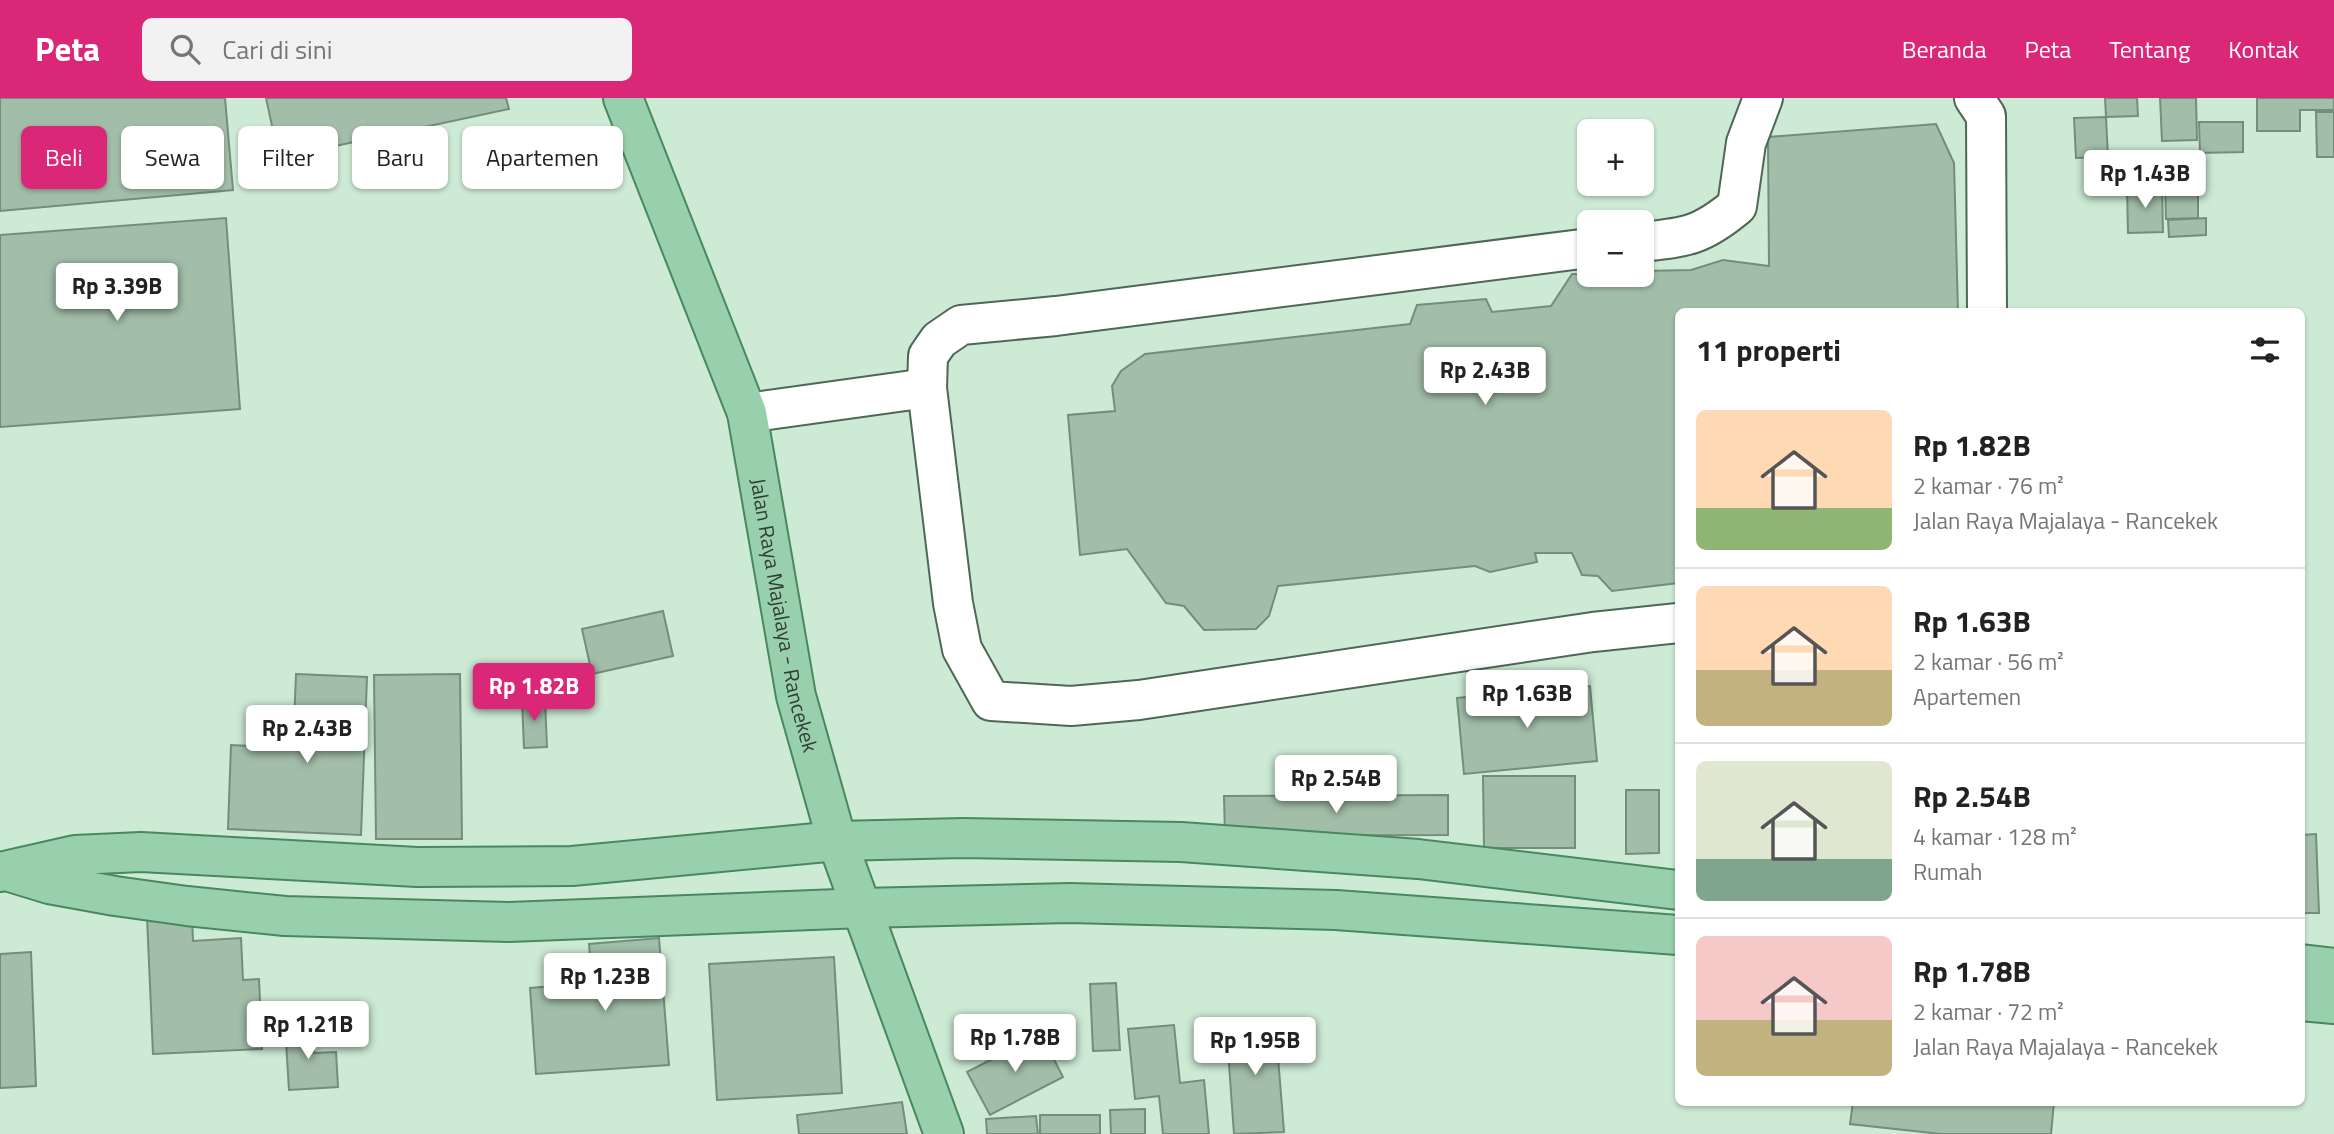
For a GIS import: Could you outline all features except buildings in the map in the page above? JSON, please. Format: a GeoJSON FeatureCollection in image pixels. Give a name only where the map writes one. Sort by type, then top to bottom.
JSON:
{"type":"FeatureCollection","features":[{"type":"Feature","properties":{"kind":"main road","name":"Jalan Raya Majalaya - Rancekek"},"geometry":{"type":"LineString","coordinates":[[623,98],[747,413],[796,696],[837,841],[944,1134]]}},
{"type":"Feature","properties":{"kind":"main road"},"geometry":{"type":"LineString","coordinates":[[4,872],[75,855],[141,852],[417,867],[572,866],[837,841],[963,838],[1181,842],[1418,859],[1675,890]]}},
{"type":"Feature","properties":{"kind":"main road"},"geometry":{"type":"LineString","coordinates":[[4,872],[49,884],[116,896],[285,916],[509,922],[1070,903],[1336,910],[1675,935]]}},
{"type":"Feature","properties":{"kind":"main road"},"geometry":{"type":"LineString","coordinates":[[2305,964],[2334,968]]}},
{"type":"Feature","properties":{"kind":"main road"},"geometry":{"type":"LineString","coordinates":[[2305,1000],[2334,1004]]}},
{"type":"Feature","properties":{"kind":"lane"},"geometry":{"type":"LineString","coordinates":[[1654,241],[1687,237],[1717,223],[1737,206],[1746,143],[1763,98]]}},
{"type":"Feature","properties":{"kind":"lane"},"geometry":{"type":"LineString","coordinates":[[1974,98],[1986,116],[1987,308]]}},
{"type":"Feature","properties":{"kind":"lane"},"geometry":{"type":"LineString","coordinates":[[1577,250],[1056,316],[961,325],[939,340],[928,356],[927,388],[950,577],[962,649],[992,701],[1071,706],[1139,700],[1593,632],[1675,623]]}},
{"type":"Feature","properties":{"kind":"lane"},"geometry":{"type":"LineString","coordinates":[[747,413],[927,388]]}}]}
